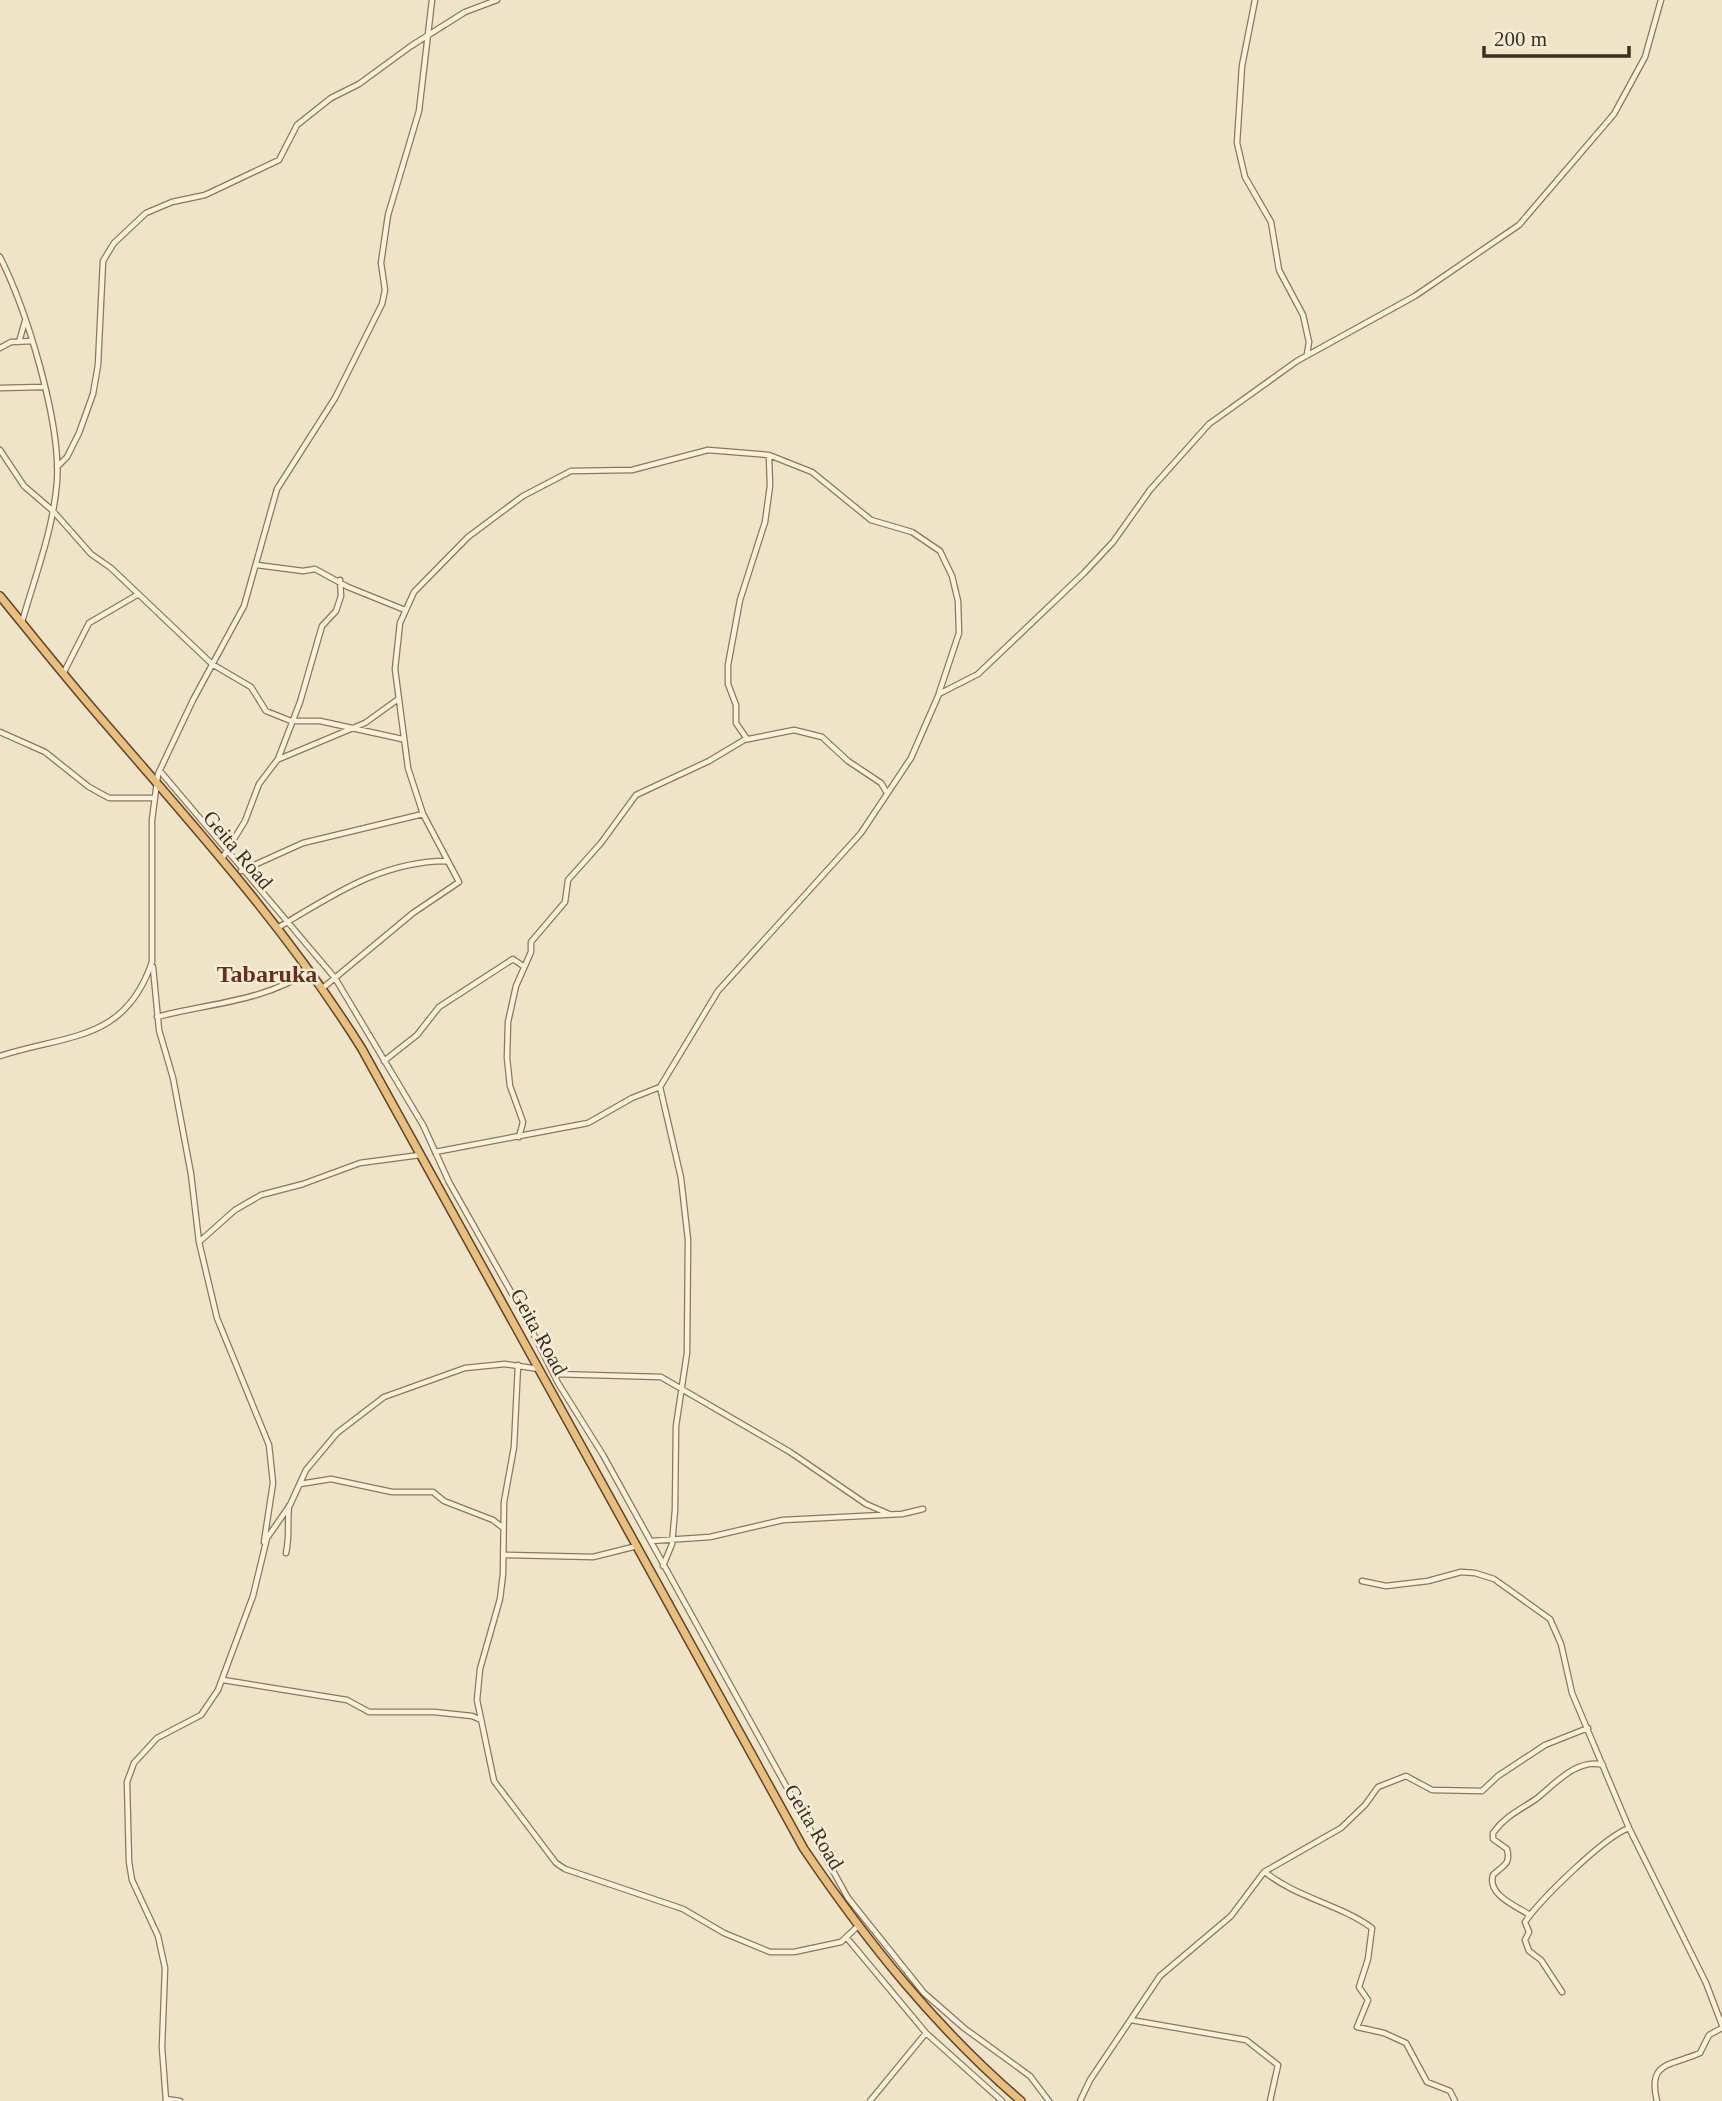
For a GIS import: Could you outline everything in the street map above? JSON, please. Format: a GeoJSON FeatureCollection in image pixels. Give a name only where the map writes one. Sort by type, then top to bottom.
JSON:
{"type":"FeatureCollection","features":[{"type":"Feature","properties":{"kind":"highway","name":"Geita Road"},"geometry":{"type":"LineString","coordinates":[[0,596],[156,782],[225,854],[324,987],[362,1049],[804,1849],[858,1926],[926,2010],[1021,2101]]}},
{"type":"Feature","properties":{"kind":"street"},"geometry":{"type":"LineString","coordinates":[[180,2101],[166,2100],[162,2047],[165,1968],[158,1936],[132,1880],[127,1782],[142,1752],[165,1732],[201,1715],[223,1680],[258,1579],[273,1483],[269,1445],[245,1382],[223,1339],[199,1242],[191,1174],[173,1078],[157,1017],[152,962],[154,798],[160,771],[212,664],[244,606],[277,489],[335,398],[382,304],[385,290],[381,263],[388,215],[419,111],[432,0]]}},
{"type":"Feature","properties":{"kind":"street"},"geometry":{"type":"LineString","coordinates":[[57,467],[67,457],[79,433],[93,394],[98,365],[102,265],[109,249],[146,213],[172,202],[205,195],[279,160],[297,125],[309,114],[335,95],[366,80],[465,12],[497,0]]}},
{"type":"Feature","properties":{"kind":"street"},"geometry":{"type":"LineString","coordinates":[[1255,0],[1242,66],[1237,143],[1245,177],[1270,222],[1279,270],[1303,315],[1309,342],[1306,355]]}},
{"type":"Feature","properties":{"kind":"street"},"geometry":{"type":"LineString","coordinates":[[939,694],[978,674],[1084,573],[1113,542],[1150,490],[1209,424],[1306,355],[1322,349],[1415,296],[1519,225],[1614,114],[1645,57],[1661,0]]}},
{"type":"Feature","properties":{"kind":"street"},"geometry":{"type":"LineString","coordinates":[[0,257],[17,291],[32,341],[54,430],[57,467],[53,510],[38,573],[22,623]]}},
{"type":"Feature","properties":{"kind":"street"},"geometry":{"type":"LineString","coordinates":[[19,342],[26,321]]}},
{"type":"Feature","properties":{"kind":"street"},"geometry":{"type":"LineString","coordinates":[[0,348],[32,341]]}},
{"type":"Feature","properties":{"kind":"street"},"geometry":{"type":"LineString","coordinates":[[0,388],[43,387]]}},
{"type":"Feature","properties":{"kind":"street"},"geometry":{"type":"LineString","coordinates":[[0,450],[24,486],[53,510],[74,537],[212,664],[251,687],[266,711],[291,721],[320,721],[402,739]]}},
{"type":"Feature","properties":{"kind":"street"},"geometry":{"type":"LineString","coordinates":[[324,987],[394,928],[459,882],[423,814],[402,739],[397,700],[396,647],[405,610],[414,592],[476,531],[523,496],[571,471],[632,470],[708,450],[769,455],[814,474],[871,520],[909,530],[940,551],[953,576],[961,621],[958,641],[921,737],[887,794],[854,841],[748,954],[718,991],[660,1087],[632,1098],[588,1123],[435,1152]]}},
{"type":"Feature","properties":{"kind":"street"},"geometry":{"type":"LineString","coordinates":[[747,739],[736,723],[736,705],[728,684],[728,665],[740,600],[765,522],[770,486],[769,455]]}},
{"type":"Feature","properties":{"kind":"street"},"geometry":{"type":"LineString","coordinates":[[257,565],[303,571],[315,569],[340,580],[348,587],[405,610]]}},
{"type":"Feature","properties":{"kind":"street"},"geometry":{"type":"LineString","coordinates":[[160,771],[190,803],[225,854],[245,821],[259,784],[278,759],[322,626],[335,611],[341,596],[340,580]]}},
{"type":"Feature","properties":{"kind":"street"},"geometry":{"type":"LineString","coordinates":[[64,672],[89,624],[137,595]]}},
{"type":"Feature","properties":{"kind":"street"},"geometry":{"type":"LineString","coordinates":[[278,759],[376,717],[397,700]]}},
{"type":"Feature","properties":{"kind":"street"},"geometry":{"type":"LineString","coordinates":[[519,1137],[523,1122],[509,1083],[507,1031],[516,986],[531,952],[531,942],[565,902],[568,880],[601,843],[636,794],[709,761],[747,739],[794,730],[822,737],[848,761],[881,783],[887,794]]}},
{"type":"Feature","properties":{"kind":"street"},"geometry":{"type":"LineString","coordinates":[[0,732],[45,752],[89,787],[109,799],[154,798]]}},
{"type":"Feature","properties":{"kind":"street"},"geometry":{"type":"LineString","coordinates":[[423,814],[303,843],[239,872],[289,921],[335,978],[423,1125],[554,1374],[651,1541],[854,1906],[924,1993],[974,2036],[1023,2070],[1049,2101]]}},
{"type":"Feature","properties":{"kind":"street"},"geometry":{"type":"LineString","coordinates":[[279,927],[321,901],[384,869],[447,860]]}},
{"type":"Feature","properties":{"kind":"street"},"geometry":{"type":"LineString","coordinates":[[384,1061],[417,1035],[439,1007],[513,959],[523,966]]}},
{"type":"Feature","properties":{"kind":"street"},"geometry":{"type":"LineString","coordinates":[[0,1056],[108,1025],[138,992],[152,962]]}},
{"type":"Feature","properties":{"kind":"street"},"geometry":{"type":"LineString","coordinates":[[157,1017],[256,996],[281,987],[311,970]]}},
{"type":"Feature","properties":{"kind":"street"},"geometry":{"type":"LineString","coordinates":[[660,1087],[681,1178],[688,1240],[687,1353],[676,1426],[673,1540],[663,1566]]}},
{"type":"Feature","properties":{"kind":"street"},"geometry":{"type":"LineString","coordinates":[[199,1242],[235,1210],[261,1195],[303,1184],[360,1163],[420,1155]]}},
{"type":"Feature","properties":{"kind":"street"},"geometry":{"type":"LineString","coordinates":[[264,1546],[317,1455],[337,1433],[384,1397],[476,1366],[518,1365],[539,1369]]}},
{"type":"Feature","properties":{"kind":"street"},"geometry":{"type":"LineString","coordinates":[[518,1365],[514,1447],[502,1528],[505,1555],[500,1599],[477,1688],[490,1770],[498,1790],[556,1863],[565,1869],[683,1909],[718,1930],[770,1952],[794,1952],[847,1938],[858,1926]]}},
{"type":"Feature","properties":{"kind":"street"},"geometry":{"type":"LineString","coordinates":[[554,1374],[661,1377],[790,1452],[866,1504],[889,1514]]}},
{"type":"Feature","properties":{"kind":"street"},"geometry":{"type":"LineString","coordinates":[[300,1484],[337,1479],[392,1492],[433,1493],[444,1501],[493,1520],[502,1528]]}},
{"type":"Feature","properties":{"kind":"street"},"geometry":{"type":"LineString","coordinates":[[286,1553],[290,1535],[287,1525],[290,1505]]}},
{"type":"Feature","properties":{"kind":"street"},"geometry":{"type":"LineString","coordinates":[[651,1541],[710,1537],[783,1520],[889,1514],[923,1508]]}},
{"type":"Feature","properties":{"kind":"street"},"geometry":{"type":"LineString","coordinates":[[505,1555],[593,1557],[637,1546]]}},
{"type":"Feature","properties":{"kind":"street"},"geometry":{"type":"LineString","coordinates":[[1362,1581],[1386,1586],[1428,1581],[1461,1572],[1494,1579],[1550,1619],[1561,1644],[1569,1684],[1629,1828],[1706,1983],[1722,2027],[1709,2035],[1700,2053],[1665,2066],[1655,2074],[1653,2082],[1657,2101]]}},
{"type":"Feature","properties":{"kind":"street"},"geometry":{"type":"LineString","coordinates":[[223,1680],[347,1700],[369,1712],[434,1712],[472,1716],[480,1720]]}},
{"type":"Feature","properties":{"kind":"street"},"geometry":{"type":"LineString","coordinates":[[1080,2101],[1090,2080],[1160,1976],[1231,1916],[1265,1872],[1341,1828],[1365,1805],[1378,1787],[1406,1776],[1432,1790],[1447,1788],[1482,1791],[1498,1776],[1545,1745],[1588,1728]]}},
{"type":"Feature","properties":{"kind":"street"},"geometry":{"type":"LineString","coordinates":[[1530,1915],[1500,1896],[1492,1887],[1493,1875],[1506,1867],[1509,1859],[1507,1849],[1493,1839],[1493,1833],[1509,1815],[1566,1774],[1595,1763],[1603,1765]]}},
{"type":"Feature","properties":{"kind":"street"},"geometry":{"type":"LineString","coordinates":[[1562,1992],[1525,1942],[1529,1932],[1525,1922],[1596,1850],[1614,1835],[1629,1828]]}},
{"type":"Feature","properties":{"kind":"street"},"geometry":{"type":"LineString","coordinates":[[1265,1872],[1292,1890],[1345,1912],[1372,1928],[1368,1959],[1359,1987],[1368,2000],[1357,2027],[1384,2033],[1406,2043],[1424,2078],[1431,2084],[1450,2091],[1455,2101]]}},
{"type":"Feature","properties":{"kind":"street"},"geometry":{"type":"LineString","coordinates":[[847,1938],[926,2033],[1002,2101]]}},
{"type":"Feature","properties":{"kind":"street"},"geometry":{"type":"LineString","coordinates":[[1131,2020],[1252,2042],[1279,2068],[1270,2101]]}},
{"type":"Feature","properties":{"kind":"street"},"geometry":{"type":"LineString","coordinates":[[870,2101],[926,2033]]}},
{"type":"Feature","properties":{"kind":"district","name":"Tabaruka"},"geometry":{"type":"Point","coordinates":[267,974]}}]}
